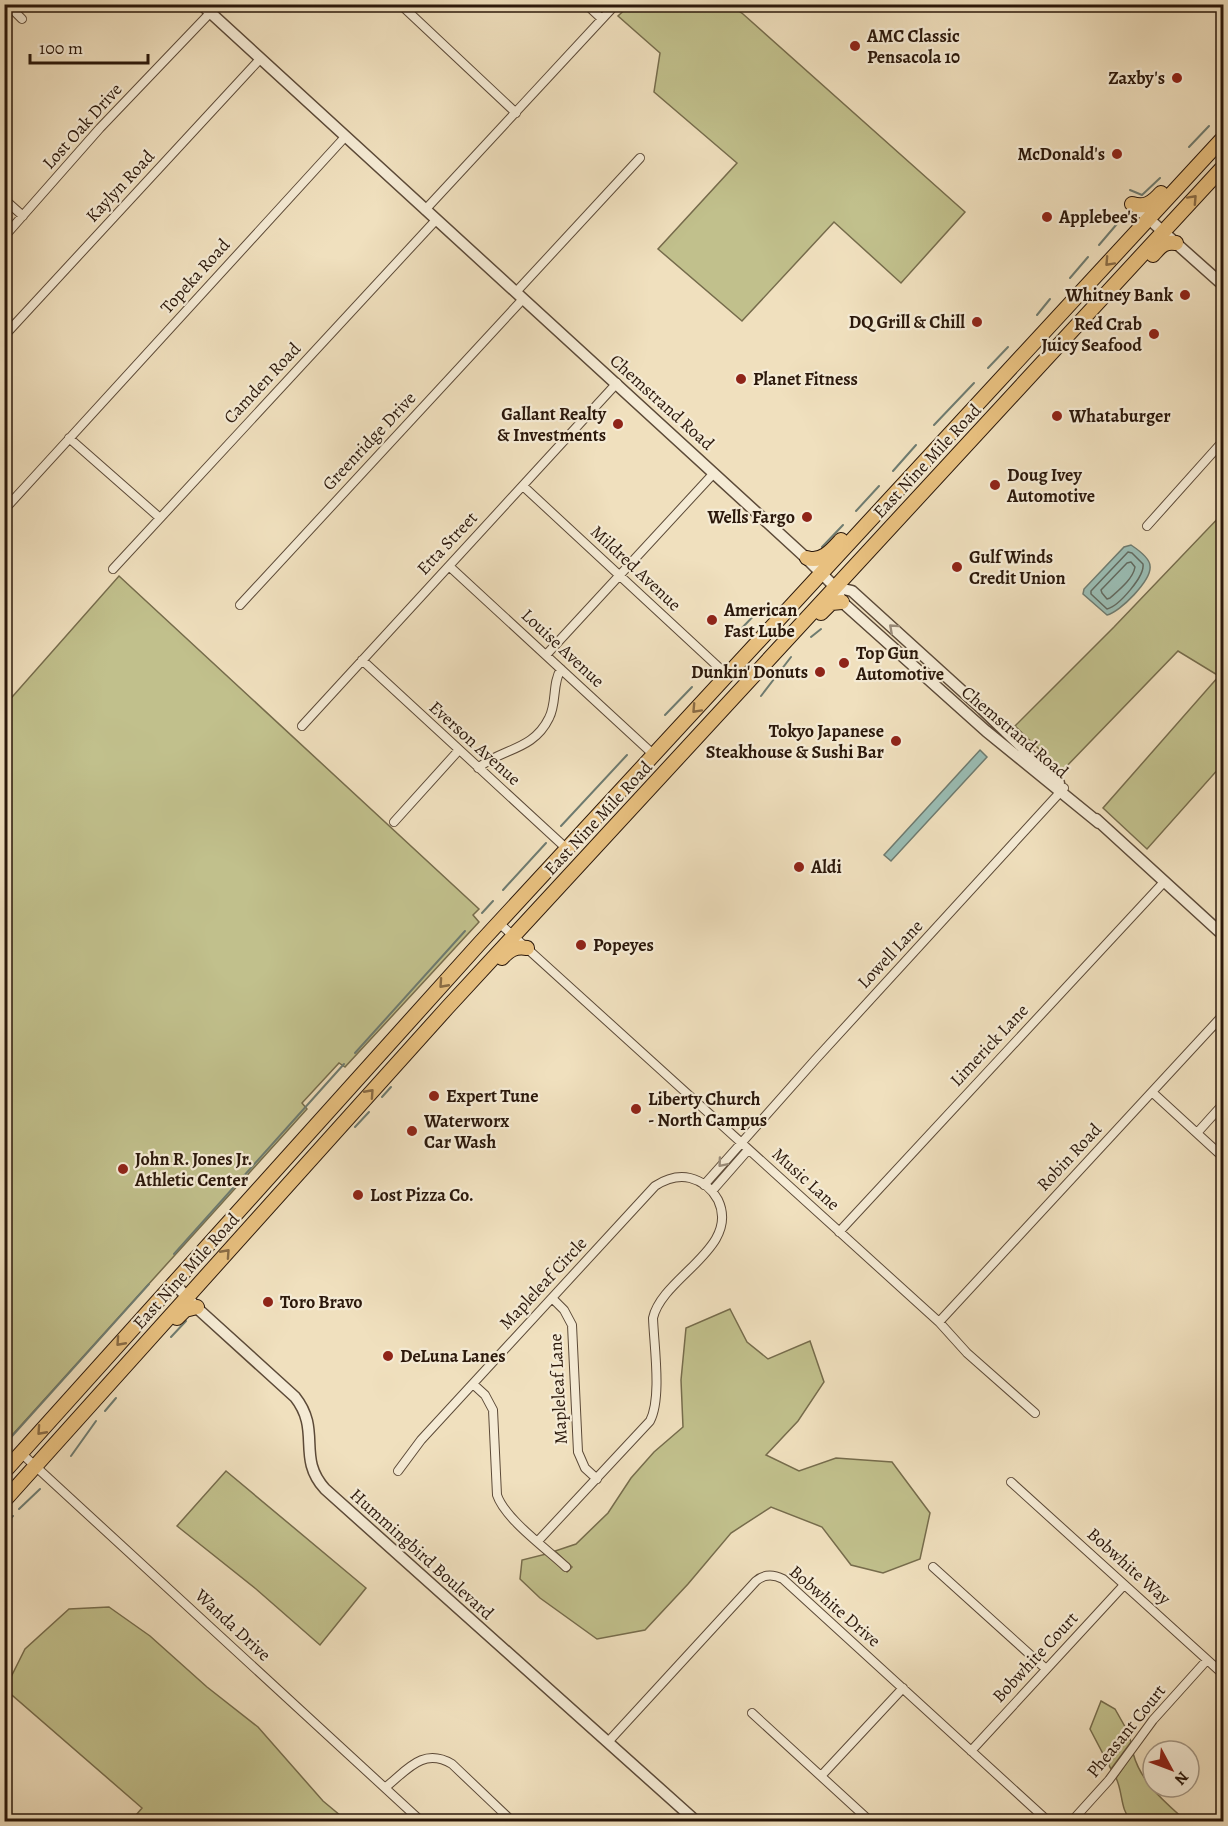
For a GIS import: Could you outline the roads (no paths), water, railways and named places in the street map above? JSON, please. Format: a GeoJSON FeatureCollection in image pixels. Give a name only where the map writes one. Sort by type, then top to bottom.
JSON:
{"type":"FeatureCollection","features":[{"type":"Feature","properties":{"kind":"main road"},"geometry":{"type":"LineString","coordinates":[[1132,204],[1140,207],[1148,205],[1224,125]]}},
{"type":"Feature","properties":{"kind":"main road","name":"East Nine Mile Road"},"geometry":{"type":"LineString","coordinates":[[4,1472],[169,1278],[261,1184],[499,922],[1224,137]]}},
{"type":"Feature","properties":{"kind":"main road"},"geometry":{"type":"LineString","coordinates":[[1163,232],[1161,224],[1165,211],[1224,147]]}},
{"type":"Feature","properties":{"kind":"main road","name":"East Nine Mile Road"},"geometry":{"type":"LineString","coordinates":[[38,1468],[78,1419],[192,1302],[354,1111],[447,1008],[1224,166]]}},
{"type":"Feature","properties":{"kind":"main road"},"geometry":{"type":"LineString","coordinates":[[1026,380],[1034,360],[1143,244],[1150,229],[1148,219]]}},
{"type":"Feature","properties":{"kind":"main road"},"geometry":{"type":"LineString","coordinates":[[1026,380],[1056,359],[1163,244],[1176,243]]}},
{"type":"Feature","properties":{"kind":"main road"},"geometry":{"type":"LineString","coordinates":[[836,587],[833,572],[841,562],[1060,324],[1070,303]]}},
{"type":"Feature","properties":{"kind":"main road"},"geometry":{"type":"LineString","coordinates":[[962,450],[964,441],[1000,398],[1000,389]]}},
{"type":"Feature","properties":{"kind":"main road"},"geometry":{"type":"LineString","coordinates":[[883,535],[893,512],[937,465],[942,452]]}},
{"type":"Feature","properties":{"kind":"main road"},"geometry":{"type":"LineString","coordinates":[[807,558],[814,561],[829,552],[890,486],[916,470]]}},
{"type":"Feature","properties":{"kind":"main road"},"geometry":{"type":"LineString","coordinates":[[709,724],[722,699],[814,600],[823,584],[821,573]]}},
{"type":"Feature","properties":{"kind":"main road"},"geometry":{"type":"LineString","coordinates":[[640,798],[658,788],[823,610],[831,603],[842,602]]}},
{"type":"Feature","properties":{"kind":"main road"},"geometry":{"type":"LineString","coordinates":[[628,811],[639,791],[653,774],[654,755]]}},
{"type":"Feature","properties":{"kind":"main road"},"geometry":{"type":"LineString","coordinates":[[536,912],[551,904],[617,833],[624,829]]}},
{"type":"Feature","properties":{"kind":"main road"},"geometry":{"type":"LineString","coordinates":[[514,936],[511,925],[515,915],[563,862],[567,849]]}},
{"type":"Feature","properties":{"kind":"main road"},"geometry":{"type":"LineString","coordinates":[[447,1008],[473,990],[510,950],[519,947],[526,948]]}},
{"type":"Feature","properties":{"kind":"main road"},"geometry":{"type":"LineString","coordinates":[[354,1111],[348,1102],[349,1096],[379,1062],[410,1020]]}},
{"type":"Feature","properties":{"kind":"main road"},"geometry":{"type":"LineString","coordinates":[[4,1502],[21,1490],[38,1468],[192,1302],[184,1291],[186,1278],[309,1140],[317,1122]]}},
{"type":"Feature","properties":{"kind":"main road"},"geometry":{"type":"LineString","coordinates":[[78,1419],[85,1401],[174,1300],[175,1290],[169,1278]]}},
{"type":"Feature","properties":{"kind":"street"},"geometry":{"type":"LineString","coordinates":[[7,4],[22,19]]}},
{"type":"Feature","properties":{"kind":"street","name":"Chemstrand Road"},"geometry":{"type":"LineString","coordinates":[[201,4],[807,558],[836,587],[842,602],[986,732],[1062,790]]}},
{"type":"Feature","properties":{"kind":"street"},"geometry":{"type":"LineString","coordinates":[[400,4],[516,113]]}},
{"type":"Feature","properties":{"kind":"street"},"geometry":{"type":"LineString","coordinates":[[586,4],[602,19]]}},
{"type":"Feature","properties":{"kind":"street"},"geometry":{"type":"LineString","coordinates":[[425,210],[616,4]]}},
{"type":"Feature","properties":{"kind":"street","name":"Lost Oak Drive"},"geometry":{"type":"LineString","coordinates":[[4,237],[100,128],[210,13]]}},
{"type":"Feature","properties":{"kind":"street","name":"Kaylyn Road"},"geometry":{"type":"LineString","coordinates":[[4,336],[260,59]]}},
{"type":"Feature","properties":{"kind":"street","name":"Topeka Road"},"geometry":{"type":"LineString","coordinates":[[4,510],[345,137]]}},
{"type":"Feature","properties":{"kind":"street","name":"Greenridge Drive"},"geometry":{"type":"LineString","coordinates":[[240,605],[520,295],[640,158]]}},
{"type":"Feature","properties":{"kind":"street"},"geometry":{"type":"LineString","coordinates":[[4,199],[23,216]]}},
{"type":"Feature","properties":{"kind":"street"},"geometry":{"type":"LineString","coordinates":[[1132,204],[1224,286]]}},
{"type":"Feature","properties":{"kind":"street","name":"Camden Road"},"geometry":{"type":"LineString","coordinates":[[113,569],[436,220]]}},
{"type":"Feature","properties":{"kind":"street","name":"Etta Street"},"geometry":{"type":"LineString","coordinates":[[302,726],[617,383]]}},
{"type":"Feature","properties":{"kind":"street"},"geometry":{"type":"LineString","coordinates":[[69,438],[160,518]]}},
{"type":"Feature","properties":{"kind":"street"},"geometry":{"type":"LineString","coordinates":[[1147,526],[1224,440]]}},
{"type":"Feature","properties":{"kind":"street"},"geometry":{"type":"LineString","coordinates":[[546,656],[714,473]]}},
{"type":"Feature","properties":{"kind":"street","name":"Mildred Avenue"},"geometry":{"type":"LineString","coordinates":[[523,486],[727,675]]}},
{"type":"Feature","properties":{"kind":"street","name":"Louise Avenue"},"geometry":{"type":"LineString","coordinates":[[449,566],[654,755]]}},
{"type":"Feature","properties":{"kind":"street","name":"Chemstrand Road"},"geometry":{"type":"LineString","coordinates":[[836,587],[852,591],[982,709],[1062,790],[1224,936]]}},
{"type":"Feature","properties":{"kind":"street","name":"Everson Avenue"},"geometry":{"type":"LineString","coordinates":[[362,660],[567,849]]}},
{"type":"Feature","properties":{"kind":"street"},"geometry":{"type":"LineString","coordinates":[[478,768],[485,762],[528,743],[543,728],[554,706],[556,679],[561,669]]}},
{"type":"Feature","properties":{"kind":"street"},"geometry":{"type":"LineString","coordinates":[[394,822],[459,750]]}},
{"type":"Feature","properties":{"kind":"street","name":"Lowell Lane"},"geometry":{"type":"LineString","coordinates":[[740,1142],[1062,790]]}},
{"type":"Feature","properties":{"kind":"street","name":"Limerick Lane"},"geometry":{"type":"LineString","coordinates":[[839,1232],[1164,882]]}},
{"type":"Feature","properties":{"kind":"street","name":"Music Lane"},"geometry":{"type":"LineString","coordinates":[[499,922],[939,1322],[967,1353],[1035,1413]]}},
{"type":"Feature","properties":{"kind":"street","name":"Robin Road"},"geometry":{"type":"LineString","coordinates":[[939,1322],[1224,1014]]}},
{"type":"Feature","properties":{"kind":"street"},"geometry":{"type":"LineString","coordinates":[[1152,1092],[1224,1158]]}},
{"type":"Feature","properties":{"kind":"street"},"geometry":{"type":"LineString","coordinates":[[1197,1133],[1224,1103]]}},
{"type":"Feature","properties":{"kind":"street"},"geometry":{"type":"LineString","coordinates":[[708,1188],[740,1142]]}},
{"type":"Feature","properties":{"kind":"street"},"geometry":{"type":"LineString","coordinates":[[708,1188],[748,1150]]}},
{"type":"Feature","properties":{"kind":"street","name":"Mapleleaf Circle"},"geometry":{"type":"LineString","coordinates":[[398,1471],[422,1440],[655,1186],[670,1178],[679,1177],[689,1178],[708,1188]]}},
{"type":"Feature","properties":{"kind":"street"},"geometry":{"type":"LineString","coordinates":[[538,1541],[650,1421],[654,1413],[656,1399],[653,1318],[664,1296],[714,1242],[718,1234],[722,1219],[721,1212],[719,1203],[708,1188]]}},
{"type":"Feature","properties":{"kind":"street","name":"Hummingbird Boulevard"},"geometry":{"type":"LineString","coordinates":[[169,1278],[301,1405],[309,1424],[310,1464],[325,1489],[697,1821]]}},
{"type":"Feature","properties":{"kind":"street","name":"Mapleleaf Lane"},"geometry":{"type":"LineString","coordinates":[[552,1298],[564,1310],[572,1325],[578,1452],[585,1468],[597,1479]]}},
{"type":"Feature","properties":{"kind":"street"},"geometry":{"type":"LineString","coordinates":[[473,1384],[485,1395],[493,1410],[497,1494],[500,1502],[508,1515],[566,1567]]}},
{"type":"Feature","properties":{"kind":"street","name":"Wanda Drive"},"geometry":{"type":"LineString","coordinates":[[21,1453],[422,1821]]}},
{"type":"Feature","properties":{"kind":"street","name":"Bobwhite Way"},"geometry":{"type":"LineString","coordinates":[[1011,1482],[1224,1675]]}},
{"type":"Feature","properties":{"kind":"street"},"geometry":{"type":"LineString","coordinates":[[933,1567],[1046,1669]]}},
{"type":"Feature","properties":{"kind":"street","name":"Bobwhite Drive"},"geometry":{"type":"LineString","coordinates":[[608,1742],[756,1581],[767,1575],[783,1579],[1049,1821]]}},
{"type":"Feature","properties":{"kind":"street","name":"Bobwhite Court"},"geometry":{"type":"LineString","coordinates":[[971,1751],[1124,1585]]}},
{"type":"Feature","properties":{"kind":"street","name":"Pheasant Court"},"geometry":{"type":"LineString","coordinates":[[1071,1821],[1109,1780],[1153,1720],[1207,1660]]}},
{"type":"Feature","properties":{"kind":"street"},"geometry":{"type":"LineString","coordinates":[[822,1776],[903,1688]]}},
{"type":"Feature","properties":{"kind":"street"},"geometry":{"type":"LineString","coordinates":[[752,1713],[871,1821]]}},
{"type":"Feature","properties":{"kind":"street"},"geometry":{"type":"LineString","coordinates":[[386,1787],[417,1762],[430,1758],[442,1759],[452,1764],[513,1821]]}},
{"type":"Feature","properties":{"kind":"water"},"geometry":{"type":"Polygon","coordinates":[[[1131,545],[1148,560],[1149,572],[1134,595],[1113,613],[1107,615],[1083,594],[1084,589],[1124,547],[1131,545]]]}},
{"type":"Feature","properties":{"kind":"water"},"geometry":{"type":"Polygon","coordinates":[[[980,750],[987,757],[891,861],[884,855],[980,750]]]}},
{"type":"Feature","properties":{"kind":"waterway"},"geometry":{"type":"LineString","coordinates":[[1189,147],[1209,126]]}},
{"type":"Feature","properties":{"kind":"waterway"},"geometry":{"type":"LineString","coordinates":[[1130,190],[1142,195],[1160,178]]}},
{"type":"Feature","properties":{"kind":"waterway"},"geometry":{"type":"LineString","coordinates":[[1099,245],[1122,218]]}},
{"type":"Feature","properties":{"kind":"waterway"},"geometry":{"type":"LineString","coordinates":[[1070,278],[1088,257]]}},
{"type":"Feature","properties":{"kind":"waterway"},"geometry":{"type":"LineString","coordinates":[[1037,315],[1050,299]]}},
{"type":"Feature","properties":{"kind":"waterway"},"geometry":{"type":"LineString","coordinates":[[988,368],[1008,347]]}},
{"type":"Feature","properties":{"kind":"waterway"},"geometry":{"type":"LineString","coordinates":[[934,425],[974,383]]}},
{"type":"Feature","properties":{"kind":"waterway"},"geometry":{"type":"LineString","coordinates":[[893,471],[916,445]]}},
{"type":"Feature","properties":{"kind":"waterway"},"geometry":{"type":"LineString","coordinates":[[856,511],[879,486]]}},
{"type":"Feature","properties":{"kind":"waterway"},"geometry":{"type":"LineString","coordinates":[[822,547],[843,525]]}},
{"type":"Feature","properties":{"kind":"waterway"},"geometry":{"type":"LineString","coordinates":[[741,629],[762,607],[769,605]]}},
{"type":"Feature","properties":{"kind":"waterway"},"geometry":{"type":"LineString","coordinates":[[811,637],[821,629]]}},
{"type":"Feature","properties":{"kind":"waterway"},"geometry":{"type":"LineString","coordinates":[[761,696],[791,657]]}},
{"type":"Feature","properties":{"kind":"waterway"},"geometry":{"type":"LineString","coordinates":[[665,715],[692,687]]}},
{"type":"Feature","properties":{"kind":"waterway"},"geometry":{"type":"LineString","coordinates":[[561,826],[627,755]]}},
{"type":"Feature","properties":{"kind":"waterway"},"geometry":{"type":"LineString","coordinates":[[503,890],[546,843]]}},
{"type":"Feature","properties":{"kind":"waterway"},"geometry":{"type":"LineString","coordinates":[[482,913],[493,901]]}},
{"type":"Feature","properties":{"kind":"waterway"},"geometry":{"type":"LineString","coordinates":[[355,1053],[465,931]]}},
{"type":"Feature","properties":{"kind":"waterway"},"geometry":{"type":"LineString","coordinates":[[174,1254],[344,1064]]}},
{"type":"Feature","properties":{"kind":"waterway"},"geometry":{"type":"LineString","coordinates":[[382,1097],[391,1087]]}},
{"type":"Feature","properties":{"kind":"waterway"},"geometry":{"type":"LineString","coordinates":[[355,1127],[369,1112]]}},
{"type":"Feature","properties":{"kind":"waterway"},"geometry":{"type":"LineString","coordinates":[[4,1445],[149,1284]]}},
{"type":"Feature","properties":{"kind":"waterway"},"geometry":{"type":"LineString","coordinates":[[171,1337],[186,1321]]}},
{"type":"Feature","properties":{"kind":"waterway"},"geometry":{"type":"LineString","coordinates":[[105,1411],[116,1398]]}},
{"type":"Feature","properties":{"kind":"waterway"},"geometry":{"type":"LineString","coordinates":[[71,1456],[96,1421]]}},
{"type":"Feature","properties":{"kind":"waterway"},"geometry":{"type":"LineString","coordinates":[[19,1509],[40,1489]]}},
{"type":"Feature","properties":{"kind":"waterway"},"geometry":{"type":"LineString","coordinates":[[4,1525],[13,1516]]}},
{"type":"Feature","properties":{"kind":"place","name":"AMC Classic Pensacola 10"},"geometry":{"type":"Point","coordinates":[855,46]}},
{"type":"Feature","properties":{"kind":"place","name":"Zaxby's"},"geometry":{"type":"Point","coordinates":[1177,78]}},
{"type":"Feature","properties":{"kind":"place","name":"McDonald's"},"geometry":{"type":"Point","coordinates":[1117,154]}},
{"type":"Feature","properties":{"kind":"place","name":"Applebee's"},"geometry":{"type":"Point","coordinates":[1047,217]}},
{"type":"Feature","properties":{"kind":"place","name":"Whitney Bank"},"geometry":{"type":"Point","coordinates":[1185,295]}},
{"type":"Feature","properties":{"kind":"place","name":"DQ Grill & Chill"},"geometry":{"type":"Point","coordinates":[977,322]}},
{"type":"Feature","properties":{"kind":"place","name":"Red Crab Juicy Seafood"},"geometry":{"type":"Point","coordinates":[1154,334]}},
{"type":"Feature","properties":{"kind":"place","name":"Planet Fitness"},"geometry":{"type":"Point","coordinates":[741,379]}},
{"type":"Feature","properties":{"kind":"place","name":"Whataburger"},"geometry":{"type":"Point","coordinates":[1057,416]}},
{"type":"Feature","properties":{"kind":"place","name":"Gallant Realty & Investments"},"geometry":{"type":"Point","coordinates":[618,424]}},
{"type":"Feature","properties":{"kind":"place","name":"Doug Ivey Automotive"},"geometry":{"type":"Point","coordinates":[995,485]}},
{"type":"Feature","properties":{"kind":"place","name":"Wells Fargo"},"geometry":{"type":"Point","coordinates":[807,517]}},
{"type":"Feature","properties":{"kind":"place","name":"Gulf Winds Credit Union"},"geometry":{"type":"Point","coordinates":[957,567]}},
{"type":"Feature","properties":{"kind":"place","name":"American Fast Lube"},"geometry":{"type":"Point","coordinates":[712,620]}},
{"type":"Feature","properties":{"kind":"place","name":"Top Gun Automotive"},"geometry":{"type":"Point","coordinates":[844,663]}},
{"type":"Feature","properties":{"kind":"place","name":"Dunkin' Donuts"},"geometry":{"type":"Point","coordinates":[820,672]}},
{"type":"Feature","properties":{"kind":"place","name":"Tokyo Japanese Steakhouse & Sushi Bar"},"geometry":{"type":"Point","coordinates":[896,741]}},
{"type":"Feature","properties":{"kind":"place","name":"Aldi"},"geometry":{"type":"Point","coordinates":[799,867]}},
{"type":"Feature","properties":{"kind":"place","name":"Popeyes"},"geometry":{"type":"Point","coordinates":[581,945]}},
{"type":"Feature","properties":{"kind":"place","name":"Expert Tune"},"geometry":{"type":"Point","coordinates":[434,1096]}},
{"type":"Feature","properties":{"kind":"place","name":"Liberty Church - North Campus"},"geometry":{"type":"Point","coordinates":[636,1109]}},
{"type":"Feature","properties":{"kind":"place","name":"Waterworx Car Wash"},"geometry":{"type":"Point","coordinates":[412,1131]}},
{"type":"Feature","properties":{"kind":"place","name":"John R. Jones Jr. Athletic Center"},"geometry":{"type":"Point","coordinates":[123,1169]}},
{"type":"Feature","properties":{"kind":"place","name":"Lost Pizza Co."},"geometry":{"type":"Point","coordinates":[358,1195]}},
{"type":"Feature","properties":{"kind":"place","name":"Toro Bravo"},"geometry":{"type":"Point","coordinates":[268,1302]}},
{"type":"Feature","properties":{"kind":"place","name":"DeLuna Lanes"},"geometry":{"type":"Point","coordinates":[388,1356]}}]}
